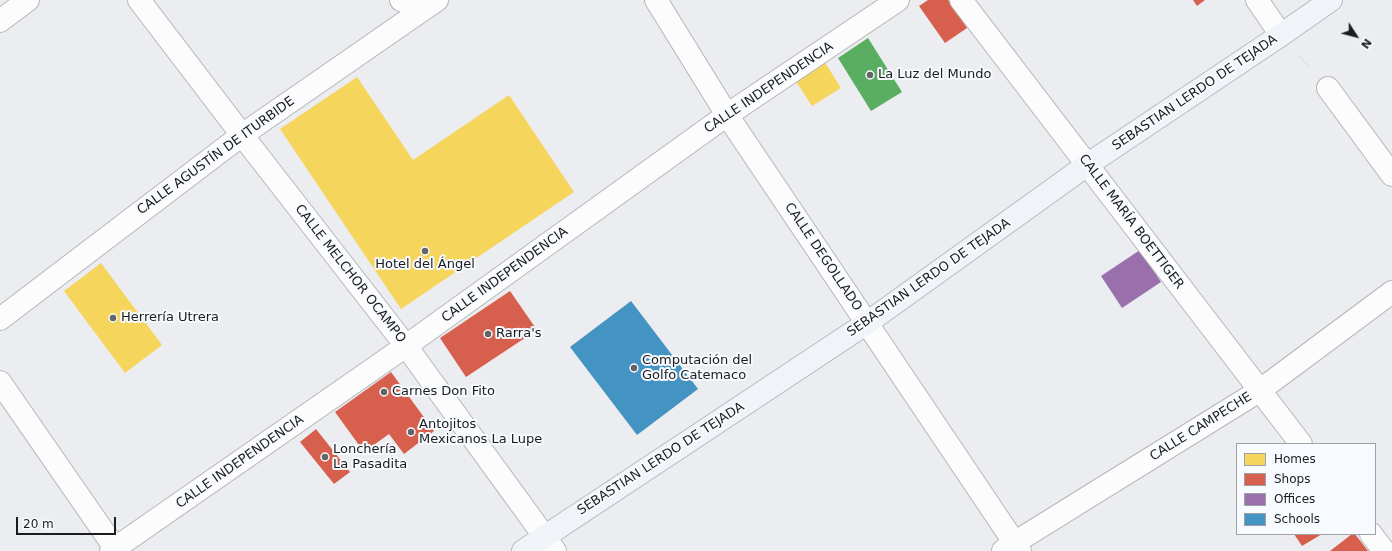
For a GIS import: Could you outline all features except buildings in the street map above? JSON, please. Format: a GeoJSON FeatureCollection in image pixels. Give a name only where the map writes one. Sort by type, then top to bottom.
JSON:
{"type":"FeatureCollection","features":[{"type":"Feature","properties":{"kind":"main road","name":"SEBASTIAN LERDO DE TEJADA"},"geometry":{"type":"LineString","coordinates":[[523,551],[550,544],[867,323],[1087,165],[1282,35],[1331,0]]}},
{"type":"Feature","properties":{"kind":"street"},"geometry":{"type":"LineString","coordinates":[[0,21],[28,0]]}},
{"type":"Feature","properties":{"kind":"street","name":"CALLE MELCHOR OCAMPO"},"geometry":{"type":"LineString","coordinates":[[139,0],[406,346],[550,544]]}},
{"type":"Feature","properties":{"kind":"street"},"geometry":{"type":"LineString","coordinates":[[401,0],[430,5]]}},
{"type":"Feature","properties":{"kind":"street","name":"CALLE DEGOLLADO"},"geometry":{"type":"LineString","coordinates":[[656,0],[727,115],[867,323],[1012,548]]}},
{"type":"Feature","properties":{"kind":"street","name":"CALLE INDEPENDENCIA"},"geometry":{"type":"LineString","coordinates":[[115,550],[406,346],[727,115],[898,0]]}},
{"type":"Feature","properties":{"kind":"street","name":"CALLE MARÍA BOETTIGER"},"geometry":{"type":"LineString","coordinates":[[961,0],[1300,443]]}},
{"type":"Feature","properties":{"kind":"street"},"geometry":{"type":"LineString","coordinates":[[1257,0],[1282,35]]}},
{"type":"Feature","properties":{"kind":"street","name":"CALLE AGUSTÍN DE ITURBIDE"},"geometry":{"type":"LineString","coordinates":[[0,319],[242,135],[430,5]]}},
{"type":"Feature","properties":{"kind":"street"},"geometry":{"type":"LineString","coordinates":[[1328,88],[1392,175]]}},
{"type":"Feature","properties":{"kind":"street","name":"CALLE CAMPECHE"},"geometry":{"type":"LineString","coordinates":[[1012,548],[1259,390],[1392,292]]}},
{"type":"Feature","properties":{"kind":"street"},"geometry":{"type":"LineString","coordinates":[[0,382],[115,550]]}},
{"type":"Feature","properties":{"kind":"street"},"geometry":{"type":"LineString","coordinates":[[1372,535],[1384,551]]}},
{"type":"Feature","properties":{"kind":"path"},"geometry":{"type":"LineString","coordinates":[[1282,35],[1328,88]]}},
{"type":"Feature","properties":{"kind":"place","name":"La Luz del Mundo"},"geometry":{"type":"Point","coordinates":[870,75]}},
{"type":"Feature","properties":{"kind":"place","name":"Hotel del Ángel"},"geometry":{"type":"Point","coordinates":[425,251]}},
{"type":"Feature","properties":{"kind":"place","name":"Herrería Utrera"},"geometry":{"type":"Point","coordinates":[113,318]}},
{"type":"Feature","properties":{"kind":"place","name":"Rarra's"},"geometry":{"type":"Point","coordinates":[488,334]}},
{"type":"Feature","properties":{"kind":"place","name":"Computación del Golfo Catemaco"},"geometry":{"type":"Point","coordinates":[634,368]}},
{"type":"Feature","properties":{"kind":"place","name":"Carnes Don Fito"},"geometry":{"type":"Point","coordinates":[384,392]}},
{"type":"Feature","properties":{"kind":"place","name":"Antojitos Mexicanos La Lupe"},"geometry":{"type":"Point","coordinates":[411,432]}},
{"type":"Feature","properties":{"kind":"place","name":"Lonchería La Pasadita"},"geometry":{"type":"Point","coordinates":[325,457]}}]}
